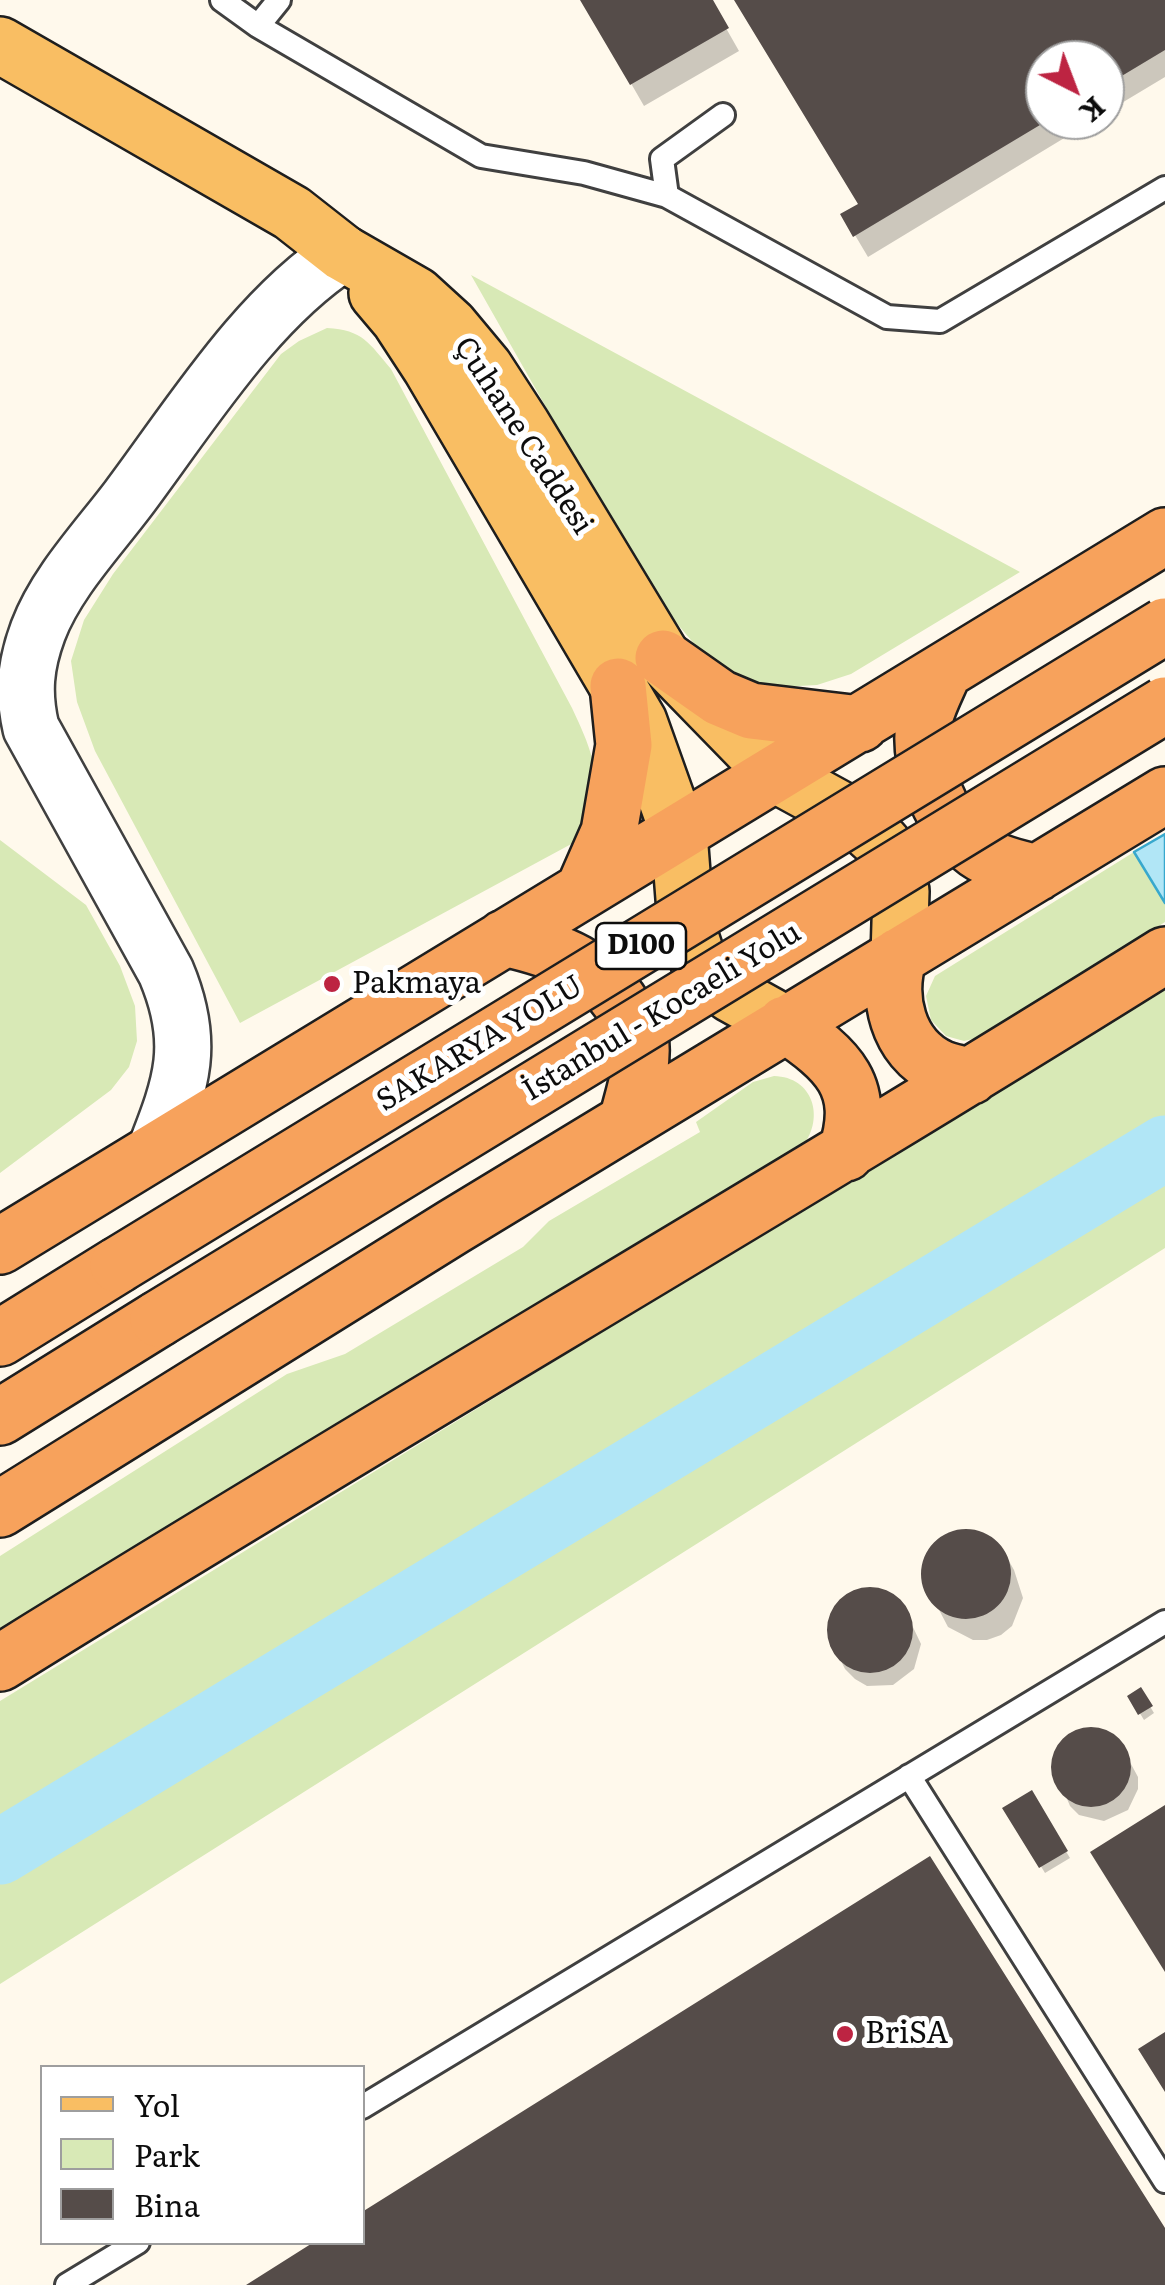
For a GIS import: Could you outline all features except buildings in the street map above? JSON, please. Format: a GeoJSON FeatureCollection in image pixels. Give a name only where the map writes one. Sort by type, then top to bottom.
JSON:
{"type":"FeatureCollection","features":[{"type":"Feature","properties":{"kind":"highway"},"geometry":{"type":"LineString","coordinates":[[0,1246],[1165,536]]}},
{"type":"Feature","properties":{"kind":"highway","name":"SAKARYA YOLU"},"geometry":{"type":"LineString","coordinates":[[0,1338],[1165,626]]}},
{"type":"Feature","properties":{"kind":"highway"},"geometry":{"type":"LineString","coordinates":[[584,890],[609,832],[640,672],[751,711],[860,724]]}},
{"type":"Feature","properties":{"kind":"highway"},"geometry":{"type":"LineString","coordinates":[[943,673],[926,716],[922,753],[937,800],[971,846],[1000,864],[1037,873]]}},
{"type":"Feature","properties":{"kind":"highway","name":"İstanbul - Kocaeli Yolu"},"geometry":{"type":"LineString","coordinates":[[0,1418],[1165,705]]}},
{"type":"Feature","properties":{"kind":"highway"},"geometry":{"type":"LineString","coordinates":[[0,1510],[785,1024],[1165,795]]}},
{"type":"Feature","properties":{"kind":"highway"},"geometry":{"type":"LineString","coordinates":[[504,938],[552,949],[586,965],[620,999],[640,1037],[638,1077],[627,1121]]}},
{"type":"Feature","properties":{"kind":"highway"},"geometry":{"type":"LineString","coordinates":[[0,1663],[846,1153],[1165,955]]}},
{"type":"Feature","properties":{"kind":"highway"},"geometry":{"type":"LineString","coordinates":[[899,956],[892,990],[904,1035],[938,1068],[971,1076]]}},
{"type":"Feature","properties":{"kind":"highway"},"geometry":{"type":"LineString","coordinates":[[785,1024],[821,1048],[842,1070],[853,1095],[854,1129],[846,1153]]}},
{"type":"Feature","properties":{"kind":"main road","name":"Çuhane Caddesi"},"geometry":{"type":"LineString","coordinates":[[0,45],[292,214],[343,252],[399,318],[640,672]]}},
{"type":"Feature","properties":{"kind":"main road"},"geometry":{"type":"LineString","coordinates":[[640,672],[777,775],[852,816],[883,844],[900,892],[899,956]]}},
{"type":"Feature","properties":{"kind":"main road"},"geometry":{"type":"LineString","coordinates":[[640,672],[639,722],[679,834],[686,924],[699,963],[731,994],[785,1024]]}},
{"type":"Feature","properties":{"kind":"street"},"geometry":{"type":"LineString","coordinates":[[155,1151],[177,1092],[184,1058],[178,1001],[166,972],[31,728],[23,694],[28,660],[39,627],[72,573],[216,382],[277,306],[310,274],[343,252]]}},
{"type":"Feature","properties":{"kind":"lane"},"geometry":{"type":"LineString","coordinates":[[222,0],[258,26],[481,156],[584,173],[666,196],[887,317],[940,320],[1165,188]]}},
{"type":"Feature","properties":{"kind":"lane"},"geometry":{"type":"LineString","coordinates":[[258,26],[279,0]]}},
{"type":"Feature","properties":{"kind":"lane"},"geometry":{"type":"LineString","coordinates":[[666,196],[662,159],[723,116]]}},
{"type":"Feature","properties":{"kind":"lane"},"geometry":{"type":"LineString","coordinates":[[365,2105],[1165,1622]]}},
{"type":"Feature","properties":{"kind":"lane"},"geometry":{"type":"LineString","coordinates":[[909,1776],[1163,2174]]}},
{"type":"Feature","properties":{"kind":"lane"},"geometry":{"type":"LineString","coordinates":[[67,2285],[133,2245]]}},
{"type":"Feature","properties":{"kind":"green space"},"geometry":{"type":"Polygon","coordinates":[[[471,275],[1020,572],[851,674],[817,685],[781,687],[738,679],[707,659],[652,594],[471,275]]]}},
{"type":"Feature","properties":{"kind":"green space"},"geometry":{"type":"Polygon","coordinates":[[[327,328],[357,335],[391,369],[572,708],[588,744],[595,790],[575,842],[240,1023],[95,751],[77,702],[71,661],[84,620],[113,574],[281,354],[327,328]]]}},
{"type":"Feature","properties":{"kind":"green space"},"geometry":{"type":"Polygon","coordinates":[[[0,840],[86,905],[120,966],[135,1006],[137,1041],[129,1067],[111,1090],[0,1173],[0,840]]]}},
{"type":"Feature","properties":{"kind":"green space"},"geometry":{"type":"Polygon","coordinates":[[[1134,852],[1165,903],[1165,922],[990,1035],[964,1041],[946,1036],[931,1020],[926,996],[935,976],[1134,852]]]}},
{"type":"Feature","properties":{"kind":"green space"},"geometry":{"type":"Polygon","coordinates":[[[1165,987],[1165,1248],[0,1984],[0,1701],[1165,987]]]}},
{"type":"Feature","properties":{"kind":"green space"},"geometry":{"type":"Polygon","coordinates":[[[774,1076],[798,1083],[811,1100],[813,1123],[803,1146],[0,1643],[0,1556],[287,1374],[345,1354],[523,1247],[549,1221],[700,1132],[696,1122],[753,1082],[774,1076]]]}},
{"type":"Feature","properties":{"kind":"water"},"geometry":{"type":"Polygon","coordinates":[[[1165,834],[1165,903],[1134,852],[1165,834]]]}},
{"type":"Feature","properties":{"kind":"waterway"},"geometry":{"type":"LineString","coordinates":[[0,1852],[1165,1148]]}},
{"type":"Feature","properties":{"kind":"place","name":"Pakmaya"},"geometry":{"type":"Point","coordinates":[332,984]}},
{"type":"Feature","properties":{"kind":"place","name":"BriSA"},"geometry":{"type":"Point","coordinates":[845,2034]}}]}
